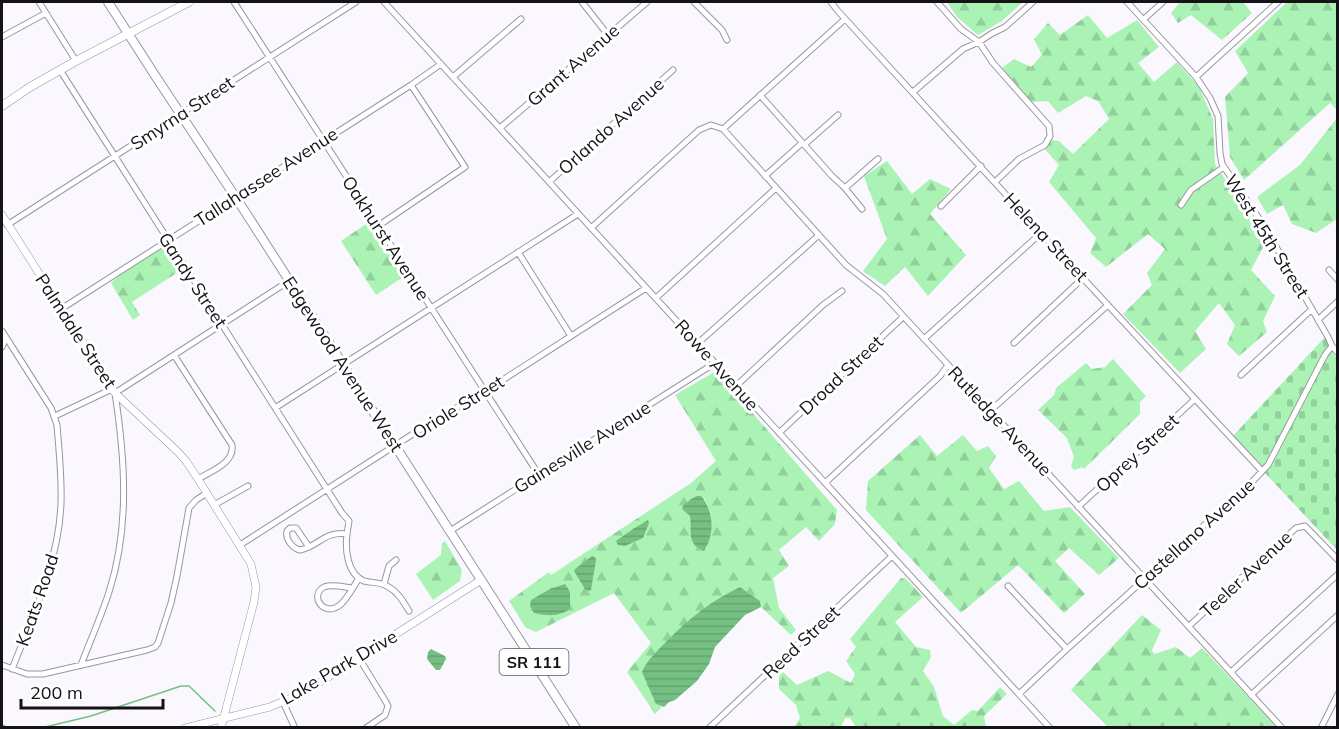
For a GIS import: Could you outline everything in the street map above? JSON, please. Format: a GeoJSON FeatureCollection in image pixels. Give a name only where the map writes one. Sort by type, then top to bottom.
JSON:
{"type":"FeatureCollection","features":[{"type":"Feature","properties":{"kind":"main road","name":"Edgewood Avenue West"},"geometry":{"type":"LineString","coordinates":[[108,2],[236,197],[576,728]]}},
{"type":"Feature","properties":{"kind":"main road"},"geometry":{"type":"LineString","coordinates":[[2,104],[76,61],[189,2]]}},
{"type":"Feature","properties":{"kind":"street"},"geometry":{"type":"LineString","coordinates":[[39,2],[76,61]]}},
{"type":"Feature","properties":{"kind":"street","name":"Oakhurst Avenue"},"geometry":{"type":"LineString","coordinates":[[234,2],[538,475]]}},
{"type":"Feature","properties":{"kind":"street","name":"Smyrna Street"},"geometry":{"type":"LineString","coordinates":[[8,225],[356,2]]}},
{"type":"Feature","properties":{"kind":"street","name":"Rowe Avenue"},"geometry":{"type":"LineString","coordinates":[[387,2],[441,64],[1050,728]]}},
{"type":"Feature","properties":{"kind":"street"},"geometry":{"type":"LineString","coordinates":[[582,2],[608,35]]}},
{"type":"Feature","properties":{"kind":"street","name":"Grant Avenue"},"geometry":{"type":"LineString","coordinates":[[500,128],[647,2]]}},
{"type":"Feature","properties":{"kind":"street"},"geometry":{"type":"LineString","coordinates":[[694,2],[722,30],[727,40]]}},
{"type":"Feature","properties":{"kind":"street","name":"Helena Street"},"geometry":{"type":"LineString","coordinates":[[831,2],[1262,471]]}},
{"type":"Feature","properties":{"kind":"street"},"geometry":{"type":"LineString","coordinates":[[937,2],[961,29],[979,42],[993,63],[1049,126],[1050,136],[1045,145],[1019,159],[995,182]]}},
{"type":"Feature","properties":{"kind":"street"},"geometry":{"type":"LineString","coordinates":[[913,92],[963,49],[1005,27],[1033,2]]}},
{"type":"Feature","properties":{"kind":"street","name":"West 45th Street"},"geometry":{"type":"LineString","coordinates":[[1127,2],[1196,77],[1210,98],[1218,116],[1220,159],[1264,226],[1338,353]]}},
{"type":"Feature","properties":{"kind":"street"},"geometry":{"type":"LineString","coordinates":[[1143,20],[1163,2]]}},
{"type":"Feature","properties":{"kind":"street"},"geometry":{"type":"LineString","coordinates":[[1196,77],[1278,2]]}},
{"type":"Feature","properties":{"kind":"street"},"geometry":{"type":"LineString","coordinates":[[2,37],[46,13]]}},
{"type":"Feature","properties":{"kind":"street"},"geometry":{"type":"LineString","coordinates":[[453,76],[521,19]]}},
{"type":"Feature","properties":{"kind":"street"},"geometry":{"type":"LineString","coordinates":[[723,129],[845,19]]}},
{"type":"Feature","properties":{"kind":"street","name":"Tallahassee Avenue"},"geometry":{"type":"LineString","coordinates":[[61,309],[441,64]]}},
{"type":"Feature","properties":{"kind":"street","name":"Gandy Street"},"geometry":{"type":"LineString","coordinates":[[60,70],[349,521],[346,534],[347,556],[359,578]]}},
{"type":"Feature","properties":{"kind":"street","name":"Orlando Avenue"},"geometry":{"type":"LineString","coordinates":[[549,182],[673,70]]}},
{"type":"Feature","properties":{"kind":"street"},"geometry":{"type":"LineString","coordinates":[[378,226],[465,168],[411,85]]}},
{"type":"Feature","properties":{"kind":"street"},"geometry":{"type":"LineString","coordinates":[[760,95],[862,209]]}},
{"type":"Feature","properties":{"kind":"street"},"geometry":{"type":"LineString","coordinates":[[765,176],[838,115]]}},
{"type":"Feature","properties":{"kind":"street","name":"Rutledge Avenue"},"geometry":{"type":"LineString","coordinates":[[591,228],[699,130],[711,125],[723,129],[852,270],[883,294],[1282,728]]}},
{"type":"Feature","properties":{"kind":"street"},"geometry":{"type":"LineString","coordinates":[[845,188],[878,159]]}},
{"type":"Feature","properties":{"kind":"street"},"geometry":{"type":"LineString","coordinates":[[941,206],[981,166]]}},
{"type":"Feature","properties":{"kind":"street"},"geometry":{"type":"LineString","coordinates":[[1181,205],[1191,190],[1224,166]]}},
{"type":"Feature","properties":{"kind":"street"},"geometry":{"type":"LineString","coordinates":[[656,298],[776,188]]}},
{"type":"Feature","properties":{"kind":"street"},"geometry":{"type":"LineString","coordinates":[[275,408],[578,214]]}},
{"type":"Feature","properties":{"kind":"street","name":"Palmdale Street"},"geometry":{"type":"LineString","coordinates":[[2,215],[113,391],[186,460],[251,564],[256,587],[254,602],[221,728]]}},
{"type":"Feature","properties":{"kind":"street"},"geometry":{"type":"LineString","coordinates":[[924,339],[1041,233]]}},
{"type":"Feature","properties":{"kind":"street"},"geometry":{"type":"LineString","coordinates":[[697,344],[819,234]]}},
{"type":"Feature","properties":{"kind":"street"},"geometry":{"type":"LineString","coordinates":[[518,252],[571,336]]}},
{"type":"Feature","properties":{"kind":"street"},"geometry":{"type":"LineString","coordinates":[[1329,270],[1338,280]]}},
{"type":"Feature","properties":{"kind":"street"},"geometry":{"type":"LineString","coordinates":[[1014,343],[1083,278]]}},
{"type":"Feature","properties":{"kind":"street"},"geometry":{"type":"LineString","coordinates":[[55,416],[113,391],[174,355],[289,280]]}},
{"type":"Feature","properties":{"kind":"street","name":"Oriole Street"},"geometry":{"type":"LineString","coordinates":[[240,545],[646,288]]}},
{"type":"Feature","properties":{"kind":"street"},"geometry":{"type":"LineString","coordinates":[[736,386],[842,291]]}},
{"type":"Feature","properties":{"kind":"street"},"geometry":{"type":"LineString","coordinates":[[1318,320],[1338,301]]}},
{"type":"Feature","properties":{"kind":"street"},"geometry":{"type":"LineString","coordinates":[[990,411],[1108,305]]}},
{"type":"Feature","properties":{"kind":"street"},"geometry":{"type":"LineString","coordinates":[[1241,375],[1312,309]]}},
{"type":"Feature","properties":{"kind":"street","name":"Droad Street"},"geometry":{"type":"LineString","coordinates":[[779,433],[903,317]]}},
{"type":"Feature","properties":{"kind":"street","name":"Keats Road"},"geometry":{"type":"LineString","coordinates":[[2,331],[55,416],[61,483],[58,530],[46,582],[12,669]]}},
{"type":"Feature","properties":{"kind":"street"},"geometry":{"type":"LineString","coordinates":[[2,347],[6,337]]}},
{"type":"Feature","properties":{"kind":"street","name":"Castellano Avenue"},"geometry":{"type":"LineString","coordinates":[[1019,694],[1268,465],[1325,355],[1332,346]]}},
{"type":"Feature","properties":{"kind":"street"},"geometry":{"type":"LineString","coordinates":[[174,355],[233,449],[229,460],[198,479]]}},
{"type":"Feature","properties":{"kind":"street","name":"Gainesville Avenue"},"geometry":{"type":"LineString","coordinates":[[450,531],[715,363]]}},
{"type":"Feature","properties":{"kind":"street"},"geometry":{"type":"LineString","coordinates":[[825,483],[932,383],[948,365]]}},
{"type":"Feature","properties":{"kind":"street"},"geometry":{"type":"LineString","coordinates":[[81,665],[109,592],[118,553],[123,513],[124,478],[119,422],[113,391]]}},
{"type":"Feature","properties":{"kind":"street","name":"Oprey Street"},"geometry":{"type":"LineString","coordinates":[[1078,507],[1195,399]]}},
{"type":"Feature","properties":{"kind":"street"},"geometry":{"type":"LineString","coordinates":[[214,505],[248,486]]}},
{"type":"Feature","properties":{"kind":"street"},"geometry":{"type":"LineString","coordinates":[[2,665],[27,674],[35,674],[155,647],[173,594],[189,508],[196,500],[207,494]]}},
{"type":"Feature","properties":{"kind":"street","name":"Teeler Avenue"},"geometry":{"type":"LineString","coordinates":[[1189,626],[1296,528],[1305,526],[1338,560]]}},
{"type":"Feature","properties":{"kind":"street"},"geometry":{"type":"LineString","coordinates":[[309,547],[296,528],[290,528],[287,531],[287,537],[293,547],[300,550],[309,547],[333,533],[346,534]]}},
{"type":"Feature","properties":{"kind":"street","name":"Reed Street"},"geometry":{"type":"LineString","coordinates":[[709,728],[892,556]]}},
{"type":"Feature","properties":{"kind":"street"},"geometry":{"type":"LineString","coordinates":[[384,584],[389,566],[396,560]]}},
{"type":"Feature","properties":{"kind":"street"},"geometry":{"type":"LineString","coordinates":[[1231,672],[1338,574]]}},
{"type":"Feature","properties":{"kind":"street"},"geometry":{"type":"LineString","coordinates":[[352,588],[328,586],[318,595],[319,603],[325,608],[333,609],[345,600],[359,578],[390,587],[409,611]]}},
{"type":"Feature","properties":{"kind":"street","name":"Lake Park Drive"},"geometry":{"type":"LineString","coordinates":[[185,728],[206,725],[223,718],[245,714],[303,693],[481,580]]}},
{"type":"Feature","properties":{"kind":"street"},"geometry":{"type":"LineString","coordinates":[[1008,586],[1067,649]]}},
{"type":"Feature","properties":{"kind":"street"},"geometry":{"type":"LineString","coordinates":[[1251,695],[1338,615]]}},
{"type":"Feature","properties":{"kind":"street"},"geometry":{"type":"LineString","coordinates":[[358,658],[387,702],[387,711],[382,718],[366,728]]}},
{"type":"Feature","properties":{"kind":"street"},"geometry":{"type":"LineString","coordinates":[[1321,728],[1338,694]]}},
{"type":"Feature","properties":{"kind":"street"},"geometry":{"type":"LineString","coordinates":[[229,699],[234,709],[245,714]]}},
{"type":"Feature","properties":{"kind":"street"},"geometry":{"type":"LineString","coordinates":[[283,702],[296,728]]}},
{"type":"Feature","properties":{"kind":"green space"},"geometry":{"type":"Polygon","coordinates":[[[947,2],[1023,2],[1002,21],[978,35],[957,17],[947,2]]]}},
{"type":"Feature","properties":{"kind":"green space"},"geometry":{"type":"Polygon","coordinates":[[[1180,2],[1243,2],[1252,13],[1222,40],[1191,15],[1178,23],[1171,13],[1180,2]]]}},
{"type":"Feature","properties":{"kind":"green space"},"geometry":{"type":"Polygon","coordinates":[[[1287,2],[1337,2],[1337,110],[1330,103],[1244,180],[1230,157],[1225,97],[1248,73],[1235,51],[1287,2]]]}},
{"type":"Feature","properties":{"kind":"green space"},"geometry":{"type":"Polygon","coordinates":[[[1088,15],[1107,38],[1137,20],[1159,47],[1138,63],[1154,82],[1177,62],[1199,87],[1213,119],[1215,164],[1266,242],[1251,270],[1275,296],[1263,321],[1267,332],[1239,356],[1227,344],[1235,325],[1219,303],[1195,331],[1206,349],[1180,373],[1123,314],[1152,285],[1147,273],[1165,249],[1148,234],[1106,267],[1090,253],[1096,238],[1049,182],[1059,165],[1043,147],[1051,140],[1059,141],[1073,154],[1109,119],[1098,101],[1086,96],[1058,113],[1048,101],[1031,102],[1002,68],[1014,59],[1031,67],[1042,55],[1034,39],[1048,23],[1060,35],[1088,15]]]}},
{"type":"Feature","properties":{"kind":"green space"},"geometry":{"type":"Polygon","coordinates":[[[1337,118],[1337,219],[1316,233],[1292,224],[1283,205],[1267,214],[1257,197],[1300,165],[1337,118]]]}},
{"type":"Feature","properties":{"kind":"green space"},"geometry":{"type":"Polygon","coordinates":[[[887,161],[912,194],[930,179],[951,189],[930,214],[966,255],[928,296],[905,267],[885,286],[863,271],[887,239],[864,176],[887,161]]]}},
{"type":"Feature","properties":{"kind":"green space"},"geometry":{"type":"Polygon","coordinates":[[[369,222],[403,277],[376,295],[341,241],[369,222]]]}},
{"type":"Feature","properties":{"kind":"green space"},"geometry":{"type":"Polygon","coordinates":[[[166,243],[183,269],[132,302],[140,315],[133,320],[111,283],[125,270],[166,243]]]}},
{"type":"Feature","properties":{"kind":"green space"},"geometry":{"type":"Polygon","coordinates":[[[1325,337],[1337,359],[1337,550],[1233,436],[1325,337]]]}},
{"type":"Feature","properties":{"kind":"green space"},"geometry":{"type":"Polygon","coordinates":[[[1113,359],[1146,396],[1140,402],[1140,414],[1084,469],[1082,467],[1074,470],[1071,466],[1074,457],[1067,438],[1038,410],[1054,395],[1056,388],[1086,363],[1092,369],[1105,367],[1113,359]]]}},
{"type":"Feature","properties":{"kind":"green space"},"geometry":{"type":"Polygon","coordinates":[[[716,371],[837,510],[835,524],[819,541],[806,527],[779,550],[789,566],[773,578],[779,608],[796,630],[791,635],[761,607],[760,601],[740,587],[656,704],[662,707],[655,714],[627,672],[651,643],[614,593],[536,632],[526,628],[509,601],[549,572],[551,575],[691,483],[716,461],[675,395],[716,371]],[[704,498],[683,509],[690,516],[692,539],[701,550],[707,548],[711,528],[710,511],[704,498]]]}},
{"type":"Feature","properties":{"kind":"green space"},"geometry":{"type":"Polygon","coordinates":[[[920,435],[937,456],[963,435],[977,451],[988,446],[996,456],[989,468],[1004,489],[1019,481],[1044,511],[1070,507],[1119,558],[1099,575],[1069,548],[1055,561],[1085,594],[1064,613],[1018,565],[961,613],[866,510],[868,481],[920,435]]]}},
{"type":"Feature","properties":{"kind":"green space"},"geometry":{"type":"Polygon","coordinates":[[[445,541],[462,570],[460,581],[433,600],[416,574],[441,555],[442,543],[445,541]]]}},
{"type":"Feature","properties":{"kind":"green space"},"geometry":{"type":"Polygon","coordinates":[[[901,578],[905,578],[923,597],[895,622],[916,647],[930,650],[931,657],[923,671],[934,687],[943,716],[954,725],[972,710],[978,711],[1000,687],[1007,694],[984,716],[986,727],[856,727],[850,718],[845,718],[841,727],[794,727],[800,718],[796,705],[779,689],[779,676],[783,672],[797,685],[828,671],[851,683],[855,674],[846,661],[856,647],[850,639],[901,578]]]}},
{"type":"Feature","properties":{"kind":"green space"},"geometry":{"type":"Polygon","coordinates":[[[1142,615],[1161,630],[1152,650],[1154,654],[1176,647],[1190,658],[1202,648],[1277,727],[1108,727],[1071,690],[1142,615]]]}},
{"type":"Feature","properties":{"kind":"shaded area"},"geometry":{"type":"Polygon","coordinates":[[[697,496],[701,496],[711,515],[710,538],[704,551],[694,545],[690,516],[682,509],[697,496]]]}},
{"type":"Feature","properties":{"kind":"shaded area"},"geometry":{"type":"Polygon","coordinates":[[[648,520],[643,538],[625,546],[618,545],[616,541],[648,520]]]}},
{"type":"Feature","properties":{"kind":"shaded area"},"geometry":{"type":"Polygon","coordinates":[[[592,556],[596,560],[589,591],[585,589],[574,571],[592,556]]]}},
{"type":"Feature","properties":{"kind":"shaded area"},"geometry":{"type":"Polygon","coordinates":[[[565,584],[570,592],[570,609],[552,615],[534,613],[530,606],[531,600],[550,589],[565,584]]]}},
{"type":"Feature","properties":{"kind":"shaded area"},"geometry":{"type":"Polygon","coordinates":[[[740,587],[760,601],[761,607],[745,615],[715,647],[709,664],[697,681],[664,707],[656,704],[642,672],[649,660],[691,618],[719,598],[740,587]]]}},
{"type":"Feature","properties":{"kind":"shaded area"},"geometry":{"type":"Polygon","coordinates":[[[431,649],[445,656],[446,659],[440,670],[436,670],[427,659],[431,649]]]}},
{"type":"Feature","properties":{"kind":"waterway"},"geometry":{"type":"LineString","coordinates":[[41,728],[91,716],[181,686],[189,686],[215,711]]}},
{"type":"Feature","properties":{"kind":"waterway"},"geometry":{"type":"LineString","coordinates":[[2,725],[9,728]]}}]}
